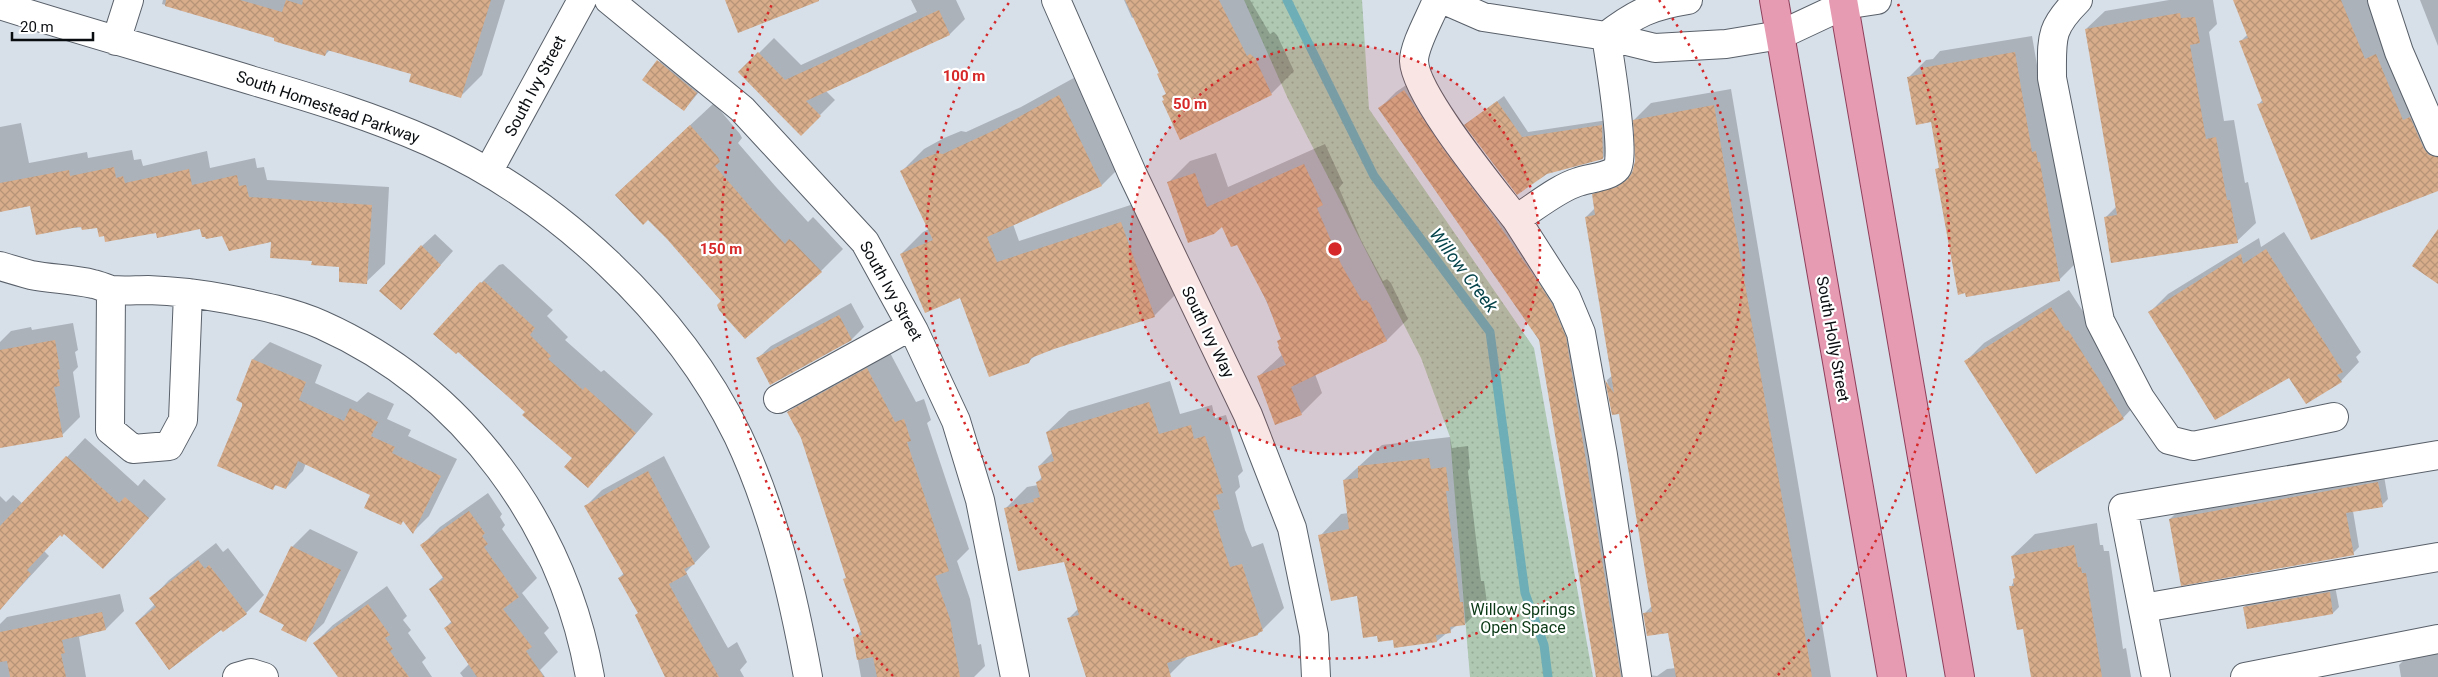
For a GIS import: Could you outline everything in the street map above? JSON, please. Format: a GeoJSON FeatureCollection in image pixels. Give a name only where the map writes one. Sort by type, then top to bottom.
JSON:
{"type":"FeatureCollection","features":[{"type":"Feature","properties":{"kind":"main road","name":"South Holly Street"},"geometry":{"type":"LineString","coordinates":[[1774,0],[1892,677]]}},
{"type":"Feature","properties":{"kind":"main road"},"geometry":{"type":"LineString","coordinates":[[1837,2],[1960,677]]}},
{"type":"Feature","properties":{"kind":"street"},"geometry":{"type":"LineString","coordinates":[[116,41],[129,0]]}},
{"type":"Feature","properties":{"kind":"street","name":"South Ivy Street"},"geometry":{"type":"LineString","coordinates":[[488,172],[582,0]]}},
{"type":"Feature","properties":{"kind":"street","name":"South Ivy Street"},"geometry":{"type":"LineString","coordinates":[[609,0],[742,109],[866,242],[911,326],[956,421],[980,500],[1016,677]]}},
{"type":"Feature","properties":{"kind":"street","name":"South Ivy Way"},"geometry":{"type":"LineString","coordinates":[[1056,0],[1132,173],[1248,415],[1292,528],[1314,635],[1316,677]]}},
{"type":"Feature","properties":{"kind":"street"},"geometry":{"type":"LineString","coordinates":[[1438,0],[1414,61],[1427,96],[1447,127],[1516,219],[1566,297],[1582,333],[1637,677]]}},
{"type":"Feature","properties":{"kind":"street"},"geometry":{"type":"LineString","coordinates":[[1444,0],[1483,17],[1606,36],[1655,48],[1726,44],[1780,35],[1837,2],[1877,0]]}},
{"type":"Feature","properties":{"kind":"street"},"geometry":{"type":"LineString","coordinates":[[1606,36],[1629,18],[1657,5],[1688,0]]}},
{"type":"Feature","properties":{"kind":"street"},"geometry":{"type":"LineString","coordinates":[[2078,0],[2064,14],[2052,37],[2052,78],[2100,321],[2140,398],[2169,440],[2192,446],[2334,417]]}},
{"type":"Feature","properties":{"kind":"street"},"geometry":{"type":"LineString","coordinates":[[2382,0],[2398,52],[2438,142]]}},
{"type":"Feature","properties":{"kind":"street","name":"South Homestead Parkway"},"geometry":{"type":"LineString","coordinates":[[0,5],[354,112],[431,142],[488,172],[525,196],[577,235],[670,328],[737,435],[758,487],[784,568],[798,624],[808,677]]}},
{"type":"Feature","properties":{"kind":"street"},"geometry":{"type":"LineString","coordinates":[[1516,219],[1576,182],[1613,172],[1618,167],[1620,161],[1618,124],[1606,36]]}},
{"type":"Feature","properties":{"kind":"street"},"geometry":{"type":"LineString","coordinates":[[0,266],[30,274],[94,284],[111,290],[188,293],[268,308],[322,324],[379,356],[444,405],[489,452],[513,484],[539,527],[557,563],[571,601],[590,677]]}},
{"type":"Feature","properties":{"kind":"street"},"geometry":{"type":"LineString","coordinates":[[111,290],[110,430],[133,449],[169,446],[183,420],[188,293]]}},
{"type":"Feature","properties":{"kind":"street"},"geometry":{"type":"LineString","coordinates":[[778,399],[911,326]]}},
{"type":"Feature","properties":{"kind":"street"},"geometry":{"type":"LineString","coordinates":[[2156,677],[2123,508],[2438,455]]}},
{"type":"Feature","properties":{"kind":"street"},"geometry":{"type":"LineString","coordinates":[[2142,608],[2438,557]]}},
{"type":"Feature","properties":{"kind":"street"},"geometry":{"type":"LineString","coordinates":[[2245,677],[2438,639]]}},
{"type":"Feature","properties":{"kind":"street"},"geometry":{"type":"LineString","coordinates":[[237,677],[252,673],[264,677]]}},
{"type":"Feature","properties":{"kind":"green space","name":"Willow Springs Open Space"},"geometry":{"type":"Polygon","coordinates":[[[1244,0],[1362,0],[1369,109],[1534,348],[1593,677],[1470,677],[1450,437],[1421,358],[1288,99],[1244,0]]]}},
{"type":"Feature","properties":{"kind":"building"},"geometry":{"type":"Polygon","coordinates":[[[166,0],[240,0],[282,12],[286,0],[302,5],[303,0],[491,0],[461,98],[409,82],[411,74],[327,50],[325,56],[280,43],[274,41],[274,38],[165,6],[166,0]]]}},
{"type":"Feature","properties":{"kind":"building"},"geometry":{"type":"Polygon","coordinates":[[[725,0],[819,0],[819,1],[738,33],[725,0]]]}},
{"type":"Feature","properties":{"kind":"building"},"geometry":{"type":"Polygon","coordinates":[[[1125,0],[1219,0],[1247,56],[1250,54],[1255,58],[1272,95],[1180,140],[1162,101],[1164,100],[1162,96],[1166,94],[1157,74],[1159,73],[1125,0]]]}},
{"type":"Feature","properties":{"kind":"building"},"geometry":{"type":"Polygon","coordinates":[[[2233,0],[2341,0],[2365,59],[2376,54],[2403,120],[2410,117],[2424,149],[2429,155],[2438,157],[2438,191],[2311,240],[2257,104],[2263,103],[2239,41],[2248,38],[2233,0]]]}},
{"type":"Feature","properties":{"kind":"building"},"geometry":{"type":"Polygon","coordinates":[[[939,10],[950,35],[806,101],[821,116],[801,136],[738,72],[758,52],[785,80],[939,10]]]}},
{"type":"Feature","properties":{"kind":"building"},"geometry":{"type":"Polygon","coordinates":[[[2180,13],[2181,18],[2195,17],[2200,43],[2190,45],[2206,139],[2216,137],[2227,200],[2230,200],[2238,243],[2111,263],[2104,217],[2117,215],[2085,29],[2180,13]]]}},
{"type":"Feature","properties":{"kind":"building"},"geometry":{"type":"Polygon","coordinates":[[[2015,52],[2032,152],[2036,151],[2038,162],[2040,162],[2060,281],[1966,297],[1965,293],[1958,295],[1935,169],[1939,168],[1931,122],[1916,125],[1907,77],[1922,74],[1921,68],[2015,52]]]}},
{"type":"Feature","properties":{"kind":"building"},"geometry":{"type":"Polygon","coordinates":[[[657,60],[697,93],[684,111],[642,80],[657,60]]]}},
{"type":"Feature","properties":{"kind":"building"},"geometry":{"type":"Polygon","coordinates":[[[1404,90],[1542,288],[1552,304],[1566,337],[1621,677],[1596,677],[1539,340],[1378,108],[1404,90]]]}},
{"type":"Feature","properties":{"kind":"building"},"geometry":{"type":"Polygon","coordinates":[[[1059,95],[1102,186],[987,237],[997,262],[1121,222],[1155,317],[1054,349],[1031,358],[1029,363],[989,377],[960,298],[925,313],[900,254],[933,240],[900,171],[920,160],[937,153],[943,154],[997,129],[1059,95]]]}},
{"type":"Feature","properties":{"kind":"building"},"geometry":{"type":"Polygon","coordinates":[[[1497,101],[1522,137],[1602,125],[1603,159],[1547,174],[1517,195],[1464,125],[1497,101]]]}},
{"type":"Feature","properties":{"kind":"building"},"geometry":{"type":"Polygon","coordinates":[[[1714,105],[1812,677],[1676,677],[1668,633],[1647,636],[1643,613],[1652,612],[1619,414],[1612,415],[1605,380],[1614,393],[1585,217],[1595,215],[1592,194],[1617,187],[1628,179],[1632,173],[1635,161],[1633,120],[1714,105]]]}},
{"type":"Feature","properties":{"kind":"building"},"geometry":{"type":"Polygon","coordinates":[[[690,125],[718,157],[720,162],[715,166],[753,210],[785,244],[789,239],[793,242],[822,272],[745,339],[719,310],[717,305],[721,301],[667,239],[648,220],[643,225],[615,195],[690,125]]]}},
{"type":"Feature","properties":{"kind":"building"},"geometry":{"type":"Polygon","coordinates":[[[1304,164],[1323,205],[1317,208],[1341,264],[1362,301],[1366,300],[1370,304],[1387,341],[1291,387],[1302,415],[1275,425],[1257,376],[1286,365],[1278,347],[1277,341],[1281,339],[1267,302],[1237,245],[1231,247],[1222,227],[1214,234],[1188,243],[1167,182],[1195,173],[1207,207],[1304,164]]]}},
{"type":"Feature","properties":{"kind":"building"},"geometry":{"type":"Polygon","coordinates":[[[114,167],[116,178],[123,176],[125,183],[189,169],[192,185],[237,175],[239,186],[246,185],[249,197],[372,205],[367,284],[339,282],[339,267],[311,265],[312,261],[270,258],[271,242],[229,251],[222,236],[206,239],[202,237],[200,229],[157,238],[156,233],[105,242],[104,236],[99,237],[97,228],[82,230],[81,227],[78,227],[36,235],[30,206],[0,212],[0,183],[69,170],[70,176],[114,167]]]}},
{"type":"Feature","properties":{"kind":"building"},"geometry":{"type":"Polygon","coordinates":[[[2438,229],[2438,284],[2412,266],[2438,229]]]}},
{"type":"Feature","properties":{"kind":"building"},"geometry":{"type":"Polygon","coordinates":[[[421,245],[441,265],[401,310],[379,291],[421,245]]]}},
{"type":"Feature","properties":{"kind":"building"},"geometry":{"type":"Polygon","coordinates":[[[2266,249],[2343,372],[2337,375],[2342,382],[2306,404],[2289,378],[2215,420],[2148,312],[2241,254],[2243,264],[2266,249]]]}},
{"type":"Feature","properties":{"kind":"building"},"geometry":{"type":"Polygon","coordinates":[[[484,281],[535,328],[530,335],[551,356],[548,359],[583,390],[585,387],[636,433],[588,488],[564,467],[572,458],[522,415],[525,412],[458,352],[456,354],[433,334],[480,282],[484,281]]]}},
{"type":"Feature","properties":{"kind":"building"},"geometry":{"type":"Polygon","coordinates":[[[2051,307],[2066,331],[2068,330],[2124,419],[2036,474],[1964,361],[2051,307]]]}},
{"type":"Feature","properties":{"kind":"building"},"geometry":{"type":"Polygon","coordinates":[[[839,315],[852,340],[770,385],[756,358],[839,315]]]}},
{"type":"Feature","properties":{"kind":"building"},"geometry":{"type":"Polygon","coordinates":[[[55,340],[60,369],[57,370],[60,386],[54,387],[63,437],[0,448],[0,350],[55,340]]]}},
{"type":"Feature","properties":{"kind":"building"},"geometry":{"type":"Polygon","coordinates":[[[252,359],[306,382],[299,400],[344,421],[350,408],[378,422],[371,436],[395,447],[392,453],[441,476],[413,534],[403,521],[401,525],[364,508],[370,495],[298,461],[286,489],[275,485],[273,490],[217,466],[242,406],[242,403],[236,400],[252,359]]]}},
{"type":"Feature","properties":{"kind":"building"},"geometry":{"type":"Polygon","coordinates":[[[867,368],[895,422],[904,419],[911,441],[907,442],[949,571],[935,576],[950,619],[960,677],[877,677],[873,657],[857,660],[853,637],[862,635],[843,579],[846,578],[801,438],[787,412],[867,368]]]}},
{"type":"Feature","properties":{"kind":"building"},"geometry":{"type":"Polygon","coordinates":[[[1149,402],[1159,434],[1191,425],[1194,439],[1205,436],[1223,493],[1216,495],[1220,509],[1213,511],[1225,552],[1230,567],[1242,564],[1263,631],[1258,633],[1258,635],[1167,663],[1171,677],[1086,677],[1067,618],[1079,615],[1064,562],[1018,571],[1004,508],[1034,502],[1033,499],[1040,497],[1036,482],[1042,480],[1038,466],[1054,461],[1046,432],[1149,402]]]}},
{"type":"Feature","properties":{"kind":"building"},"geometry":{"type":"Polygon","coordinates":[[[66,456],[119,503],[125,497],[149,518],[103,569],[64,534],[62,537],[60,535],[27,570],[31,574],[0,610],[0,526],[66,456]]]}},
{"type":"Feature","properties":{"kind":"building"},"geometry":{"type":"Polygon","coordinates":[[[1429,458],[1431,469],[1446,467],[1449,491],[1446,491],[1460,602],[1463,602],[1465,625],[1450,627],[1451,633],[1436,635],[1437,642],[1394,648],[1393,640],[1378,642],[1377,636],[1363,638],[1357,596],[1331,601],[1318,535],[1349,529],[1343,480],[1358,478],[1358,466],[1429,458]]]}},
{"type":"Feature","properties":{"kind":"building"},"geometry":{"type":"Polygon","coordinates":[[[648,471],[695,564],[684,569],[687,574],[669,584],[719,677],[665,677],[635,615],[638,613],[618,578],[624,575],[584,506],[648,471]]]}},
{"type":"Feature","properties":{"kind":"building"},"geometry":{"type":"Polygon","coordinates":[[[2378,482],[2383,507],[2346,513],[2354,555],[2181,586],[2169,519],[2378,482]]]}},
{"type":"Feature","properties":{"kind":"building"},"geometry":{"type":"Polygon","coordinates":[[[469,511],[485,533],[482,536],[488,544],[484,547],[519,597],[503,609],[532,647],[526,651],[544,677],[477,677],[444,628],[452,623],[429,589],[444,579],[420,545],[469,511]]]}},
{"type":"Feature","properties":{"kind":"building"},"geometry":{"type":"Polygon","coordinates":[[[2074,545],[2078,567],[2081,567],[2082,573],[2086,573],[2102,677],[2031,677],[2023,629],[2017,630],[2009,586],[2014,586],[2013,579],[2015,578],[2011,556],[2074,545]]]}},
{"type":"Feature","properties":{"kind":"building"},"geometry":{"type":"Polygon","coordinates":[[[291,546],[341,570],[306,642],[281,630],[284,625],[259,612],[291,546]]]}},
{"type":"Feature","properties":{"kind":"building"},"geometry":{"type":"Polygon","coordinates":[[[198,560],[205,569],[209,565],[247,614],[223,632],[221,630],[169,670],[135,623],[156,607],[149,598],[198,560]]]}},
{"type":"Feature","properties":{"kind":"building"},"geometry":{"type":"Polygon","coordinates":[[[2330,592],[2333,614],[2247,629],[2243,607],[2330,592]]]}},
{"type":"Feature","properties":{"kind":"building"},"geometry":{"type":"Polygon","coordinates":[[[368,604],[390,635],[385,638],[393,649],[390,651],[409,677],[338,677],[313,643],[368,604]]]}},
{"type":"Feature","properties":{"kind":"building"},"geometry":{"type":"Polygon","coordinates":[[[102,612],[106,630],[62,640],[65,653],[61,654],[66,677],[10,677],[7,661],[0,662],[0,632],[102,612]]]}},
{"type":"Feature","properties":{"kind":"waterway","name":"Willow Creek"},"geometry":{"type":"LineString","coordinates":[[1287,0],[1374,176],[1490,332],[1525,593],[1544,645],[1548,677]]}}]}
